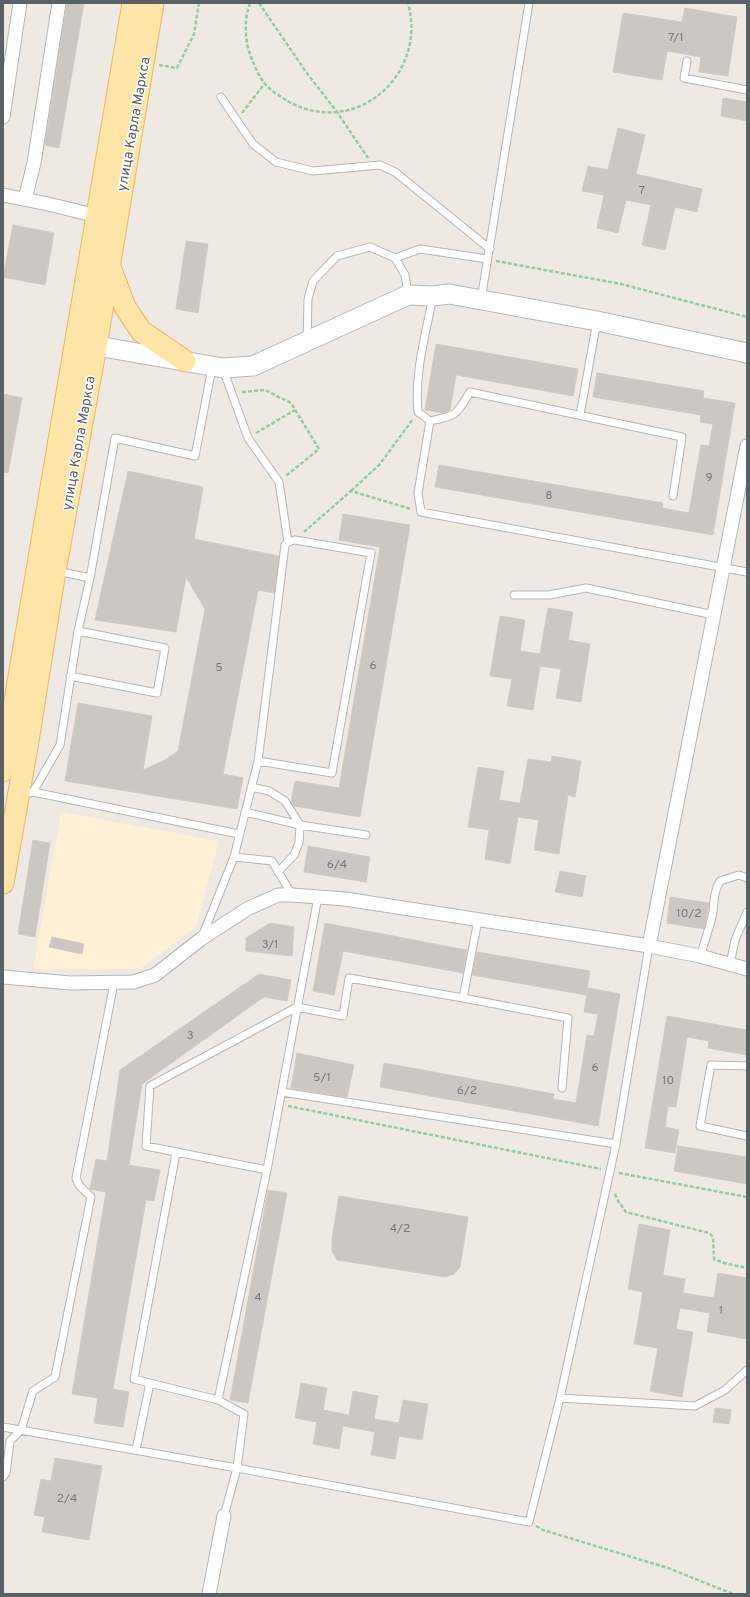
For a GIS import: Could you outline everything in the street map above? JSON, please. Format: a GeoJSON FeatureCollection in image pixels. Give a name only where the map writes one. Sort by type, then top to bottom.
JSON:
{"type":"FeatureCollection","features":[{"type":"Feature","properties":{"kind":"main road","name":"улица Карла Маркса"},"geometry":{"type":"LineString","coordinates":[[3,771],[133,3]]}},
{"type":"Feature","properties":{"kind":"main road","name":"улица Карла Маркса"},"geometry":{"type":"LineString","coordinates":[[3,883],[26,794],[55,570],[96,346],[153,3]]}},
{"type":"Feature","properties":{"kind":"main road"},"geometry":{"type":"LineString","coordinates":[[109,266],[125,307],[140,331],[185,361]]}},
{"type":"Feature","properties":{"kind":"street"},"geometry":{"type":"LineString","coordinates":[[3,117],[20,3]]}},
{"type":"Feature","properties":{"kind":"street"},"geometry":{"type":"LineString","coordinates":[[25,199],[34,163],[59,3]]}},
{"type":"Feature","properties":{"kind":"street"},"geometry":{"type":"LineString","coordinates":[[3,195],[97,216]]}},
{"type":"Feature","properties":{"kind":"street"},"geometry":{"type":"LineString","coordinates":[[75,342],[218,367],[252,366],[408,295],[433,296],[449,294],[597,321],[747,353]]}},
{"type":"Feature","properties":{"kind":"street"},"geometry":{"type":"LineString","coordinates":[[649,946],[747,446]]}},
{"type":"Feature","properties":{"kind":"street"},"geometry":{"type":"LineString","coordinates":[[3,977],[70,983],[133,982],[155,975],[202,939],[247,909],[278,896],[292,895],[345,899],[649,946],[700,956],[747,969]]}},
{"type":"Feature","properties":{"kind":"street"},"geometry":{"type":"LineString","coordinates":[[209,1594],[224,1516]]}},
{"type":"Feature","properties":{"kind":"lane"},"geometry":{"type":"LineString","coordinates":[[481,300],[529,3]]}},
{"type":"Feature","properties":{"kind":"lane"},"geometry":{"type":"LineString","coordinates":[[687,61],[684,78],[747,90]]}},
{"type":"Feature","properties":{"kind":"lane"},"geometry":{"type":"LineString","coordinates":[[221,97],[253,144],[276,162],[313,171],[380,165],[395,172],[490,249]]}},
{"type":"Feature","properties":{"kind":"lane"},"geometry":{"type":"LineString","coordinates":[[307,341],[308,299],[313,281],[337,256],[370,247],[395,258],[405,276],[408,295]]}},
{"type":"Feature","properties":{"kind":"lane"},"geometry":{"type":"LineString","coordinates":[[395,258],[420,249],[487,259]]}},
{"type":"Feature","properties":{"kind":"lane"},"geometry":{"type":"LineString","coordinates":[[430,421],[418,412],[417,392],[423,348],[433,296]]}},
{"type":"Feature","properties":{"kind":"lane"},"geometry":{"type":"LineString","coordinates":[[580,415],[597,321]]}},
{"type":"Feature","properties":{"kind":"lane"},"geometry":{"type":"LineString","coordinates":[[218,367],[233,393],[248,438],[279,482],[292,541]]}},
{"type":"Feature","properties":{"kind":"lane"},"geometry":{"type":"LineString","coordinates":[[218,367],[195,456],[115,438],[90,578],[78,631],[60,745],[26,794],[239,834]]}},
{"type":"Feature","properties":{"kind":"lane"},"geometry":{"type":"LineString","coordinates":[[430,421],[457,413],[470,392],[682,437],[673,496]]}},
{"type":"Feature","properties":{"kind":"lane"},"geometry":{"type":"LineString","coordinates":[[430,421],[418,494],[421,512],[747,572]]}},
{"type":"Feature","properties":{"kind":"lane"},"geometry":{"type":"LineString","coordinates":[[202,939],[234,857],[258,761],[285,545],[292,541],[371,553],[332,774],[258,761]]}},
{"type":"Feature","properties":{"kind":"lane"},"geometry":{"type":"LineString","coordinates":[[55,570],[90,578]]}},
{"type":"Feature","properties":{"kind":"lane"},"geometry":{"type":"LineString","coordinates":[[514,595],[549,596],[586,588],[714,615]]}},
{"type":"Feature","properties":{"kind":"lane"},"geometry":{"type":"LineString","coordinates":[[70,676],[158,693],[165,648],[78,631]]}},
{"type":"Feature","properties":{"kind":"lane"},"geometry":{"type":"LineString","coordinates":[[252,787],[270,791],[285,801],[300,825],[299,843],[294,855],[278,872]]}},
{"type":"Feature","properties":{"kind":"lane"},"geometry":{"type":"LineString","coordinates":[[245,812],[300,825],[366,835]]}},
{"type":"Feature","properties":{"kind":"lane"},"geometry":{"type":"LineString","coordinates":[[234,857],[272,861],[292,895]]}},
{"type":"Feature","properties":{"kind":"lane"},"geometry":{"type":"LineString","coordinates":[[700,956],[708,934],[713,912],[715,888],[720,881],[739,875],[747,878]]}},
{"type":"Feature","properties":{"kind":"lane"},"geometry":{"type":"LineString","coordinates":[[218,1400],[280,1105],[318,897]]}},
{"type":"Feature","properties":{"kind":"lane"},"geometry":{"type":"LineString","coordinates":[[730,964],[735,940],[747,912]]}},
{"type":"Feature","properties":{"kind":"lane"},"geometry":{"type":"LineString","coordinates":[[463,998],[478,920]]}},
{"type":"Feature","properties":{"kind":"lane"},"geometry":{"type":"LineString","coordinates":[[3,1427],[237,1468],[529,1522],[560,1398],[616,1144],[649,946]]}},
{"type":"Feature","properties":{"kind":"lane"},"geometry":{"type":"LineString","coordinates":[[267,1170],[146,1146],[150,1086],[297,1007],[343,1016],[349,978],[568,1018],[562,1088]]}},
{"type":"Feature","properties":{"kind":"lane"},"geometry":{"type":"LineString","coordinates":[[3,1477],[6,1473],[10,1441],[21,1430],[33,1391],[55,1377],[91,1196],[79,1185],[76,1178],[114,983]]}},
{"type":"Feature","properties":{"kind":"lane"},"geometry":{"type":"LineString","coordinates":[[747,1066],[711,1065],[700,1126],[747,1136]]}},
{"type":"Feature","properties":{"kind":"lane"},"geometry":{"type":"LineString","coordinates":[[282,1092],[616,1144]]}},
{"type":"Feature","properties":{"kind":"lane"},"geometry":{"type":"LineString","coordinates":[[176,1152],[134,1379],[218,1400],[244,1414],[237,1468],[224,1516]]}},
{"type":"Feature","properties":{"kind":"lane"},"geometry":{"type":"LineString","coordinates":[[560,1398],[695,1406],[725,1390],[747,1370]]}},
{"type":"Feature","properties":{"kind":"lane"},"geometry":{"type":"LineString","coordinates":[[136,1450],[150,1383]]}},
{"type":"Feature","properties":{"kind":"path"},"geometry":{"type":"LineString","coordinates":[[143,62],[177,68],[194,34],[199,3]]}},
{"type":"Feature","properties":{"kind":"path"},"geometry":{"type":"LineString","coordinates":[[250,3],[246,19],[247,46],[254,64],[265,83],[283,98],[295,104],[320,111],[337,112],[358,107],[370,101],[390,85],[398,75],[405,63],[412,38],[408,3]]}},
{"type":"Feature","properties":{"kind":"path"},"geometry":{"type":"LineString","coordinates":[[259,3],[306,72],[337,112],[373,165]]}},
{"type":"Feature","properties":{"kind":"path"},"geometry":{"type":"LineString","coordinates":[[237,120],[265,83]]}},
{"type":"Feature","properties":{"kind":"path"},"geometry":{"type":"LineString","coordinates":[[487,259],[621,284],[747,316]]}},
{"type":"Feature","properties":{"kind":"path"},"geometry":{"type":"LineString","coordinates":[[233,393],[265,390],[291,403],[319,449],[279,482]]}},
{"type":"Feature","properties":{"kind":"path"},"geometry":{"type":"LineString","coordinates":[[248,438],[295,410]]}},
{"type":"Feature","properties":{"kind":"path"},"geometry":{"type":"LineString","coordinates":[[292,541],[351,491],[380,464],[418,412]]}},
{"type":"Feature","properties":{"kind":"path"},"geometry":{"type":"LineString","coordinates":[[351,491],[421,512]]}},
{"type":"Feature","properties":{"kind":"path"},"geometry":{"type":"LineString","coordinates":[[280,1105],[747,1197]]}},
{"type":"Feature","properties":{"kind":"path"},"geometry":{"type":"LineString","coordinates":[[608,1179],[618,1201],[626,1212],[709,1233],[713,1237],[714,1259],[724,1263],[747,1268]]}},
{"type":"Feature","properties":{"kind":"path"},"geometry":{"type":"LineString","coordinates":[[529,1522],[543,1530],[668,1568],[733,1594]]}},
{"type":"Feature","properties":{"kind":"shaded area"},"geometry":{"type":"Polygon","coordinates":[[[61,812],[219,841],[196,927],[140,969],[33,969],[61,812]]]}},
{"type":"Feature","properties":{"kind":"building"},"geometry":{"type":"Polygon","coordinates":[[[67,3],[84,3],[59,148],[45,145],[67,3]]]}},
{"type":"Feature","properties":{"kind":"building"},"geometry":{"type":"Polygon","coordinates":[[[685,8],[737,17],[728,76],[699,72],[701,57],[667,51],[662,80],[613,72],[623,13],[682,22],[685,8]]]}},
{"type":"Feature","properties":{"kind":"building"},"geometry":{"type":"Polygon","coordinates":[[[723,98],[747,102],[747,121],[721,116],[723,98]]]}},
{"type":"Feature","properties":{"kind":"building"},"geometry":{"type":"Polygon","coordinates":[[[618,128],[645,135],[636,174],[702,189],[697,212],[675,207],[665,250],[642,245],[651,205],[626,200],[618,233],[597,228],[604,195],[582,191],[588,166],[608,170],[618,128]]]}},
{"type":"Feature","properties":{"kind":"building"},"geometry":{"type":"Polygon","coordinates":[[[13,225],[54,233],[45,285],[3,277],[13,225]]]}},
{"type":"Feature","properties":{"kind":"building"},"geometry":{"type":"Polygon","coordinates":[[[186,241],[208,244],[198,313],[176,309],[186,241]]]}},
{"type":"Feature","properties":{"kind":"building"},"geometry":{"type":"Polygon","coordinates":[[[436,344],[578,369],[573,396],[456,375],[450,410],[444,413],[425,410],[436,344]]]}},
{"type":"Feature","properties":{"kind":"building"},"geometry":{"type":"Polygon","coordinates":[[[597,373],[704,391],[703,398],[735,403],[713,535],[435,487],[439,465],[663,503],[662,508],[689,513],[701,445],[709,446],[713,424],[700,422],[701,415],[593,397],[597,373]]]}},
{"type":"Feature","properties":{"kind":"building"},"geometry":{"type":"Polygon","coordinates":[[[3,394],[22,398],[8,473],[3,472],[3,394]]]}},
{"type":"Feature","properties":{"kind":"building"},"geometry":{"type":"Polygon","coordinates":[[[128,471],[203,487],[194,539],[279,556],[274,593],[258,590],[223,774],[243,778],[237,809],[65,781],[78,703],[152,716],[143,770],[163,761],[178,751],[205,609],[186,577],[176,632],[95,620],[128,471]]]}},
{"type":"Feature","properties":{"kind":"building"},"geometry":{"type":"Polygon","coordinates":[[[343,514],[410,525],[360,817],[294,806],[291,802],[295,781],[339,788],[380,547],[339,540],[343,514]]]}},
{"type":"Feature","properties":{"kind":"building"},"geometry":{"type":"Polygon","coordinates":[[[548,608],[573,612],[568,640],[590,644],[581,702],[556,698],[561,669],[540,666],[533,710],[507,706],[512,679],[490,676],[500,616],[525,620],[520,651],[540,654],[548,608]]]}},
{"type":"Feature","properties":{"kind":"building"},"geometry":{"type":"Polygon","coordinates":[[[552,756],[581,761],[575,797],[568,795],[559,854],[534,850],[539,820],[518,817],[510,864],[485,859],[489,830],[468,827],[478,767],[504,771],[499,800],[520,803],[528,759],[551,762],[552,756]]]}},
{"type":"Feature","properties":{"kind":"building"},"geometry":{"type":"Polygon","coordinates":[[[33,840],[50,843],[35,937],[18,934],[33,840]]]}},
{"type":"Feature","properties":{"kind":"building"},"geometry":{"type":"Polygon","coordinates":[[[308,846],[370,857],[366,882],[304,872],[308,846]]]}},
{"type":"Feature","properties":{"kind":"building"},"geometry":{"type":"Polygon","coordinates":[[[560,871],[586,876],[582,897],[555,892],[560,871]]]}},
{"type":"Feature","properties":{"kind":"building"},"geometry":{"type":"Polygon","coordinates":[[[670,897],[709,903],[704,929],[667,923],[670,897]]]}},
{"type":"Feature","properties":{"kind":"building"},"geometry":{"type":"Polygon","coordinates":[[[270,923],[294,927],[292,956],[246,951],[246,938],[270,923]]]}},
{"type":"Feature","properties":{"kind":"building"},"geometry":{"type":"Polygon","coordinates":[[[325,923],[467,950],[463,973],[343,951],[334,995],[313,991],[325,923]]]}},
{"type":"Feature","properties":{"kind":"building"},"geometry":{"type":"Polygon","coordinates":[[[52,937],[84,944],[82,954],[49,947],[52,937]]]}},
{"type":"Feature","properties":{"kind":"building"},"geometry":{"type":"Polygon","coordinates":[[[477,952],[590,971],[586,995],[472,975],[477,952]]]}},
{"type":"Feature","properties":{"kind":"building"},"geometry":{"type":"Polygon","coordinates":[[[259,974],[291,980],[287,1001],[264,997],[142,1084],[129,1165],[160,1170],[154,1201],[146,1200],[113,1389],[129,1392],[123,1427],[94,1423],[98,1398],[72,1394],[106,1192],[90,1189],[96,1159],[107,1161],[120,1070],[259,974]]]}},
{"type":"Feature","properties":{"kind":"building"},"geometry":{"type":"Polygon","coordinates":[[[588,988],[620,994],[598,1126],[380,1087],[384,1063],[554,1094],[553,1099],[576,1103],[587,1035],[594,1036],[598,1014],[584,1012],[588,988]]]}},
{"type":"Feature","properties":{"kind":"building"},"geometry":{"type":"Polygon","coordinates":[[[667,1016],[747,1030],[747,1055],[708,1048],[709,1041],[687,1037],[676,1107],[668,1106],[665,1127],[679,1130],[675,1153],[645,1148],[667,1016]]]}},
{"type":"Feature","properties":{"kind":"building"},"geometry":{"type":"Polygon","coordinates":[[[297,1053],[354,1065],[347,1097],[291,1088],[297,1053]]]}},
{"type":"Feature","properties":{"kind":"building"},"geometry":{"type":"Polygon","coordinates":[[[678,1146],[747,1157],[747,1184],[674,1171],[678,1146]]]}},
{"type":"Feature","properties":{"kind":"building"},"geometry":{"type":"Polygon","coordinates":[[[268,1190],[287,1193],[248,1403],[230,1400],[268,1190]]]}},
{"type":"Feature","properties":{"kind":"building"},"geometry":{"type":"Polygon","coordinates":[[[339,1196],[468,1217],[460,1267],[454,1274],[445,1277],[337,1260],[332,1251],[332,1239],[339,1196]]]}},
{"type":"Feature","properties":{"kind":"building"},"geometry":{"type":"Polygon","coordinates":[[[639,1224],[670,1230],[663,1275],[685,1279],[683,1293],[714,1298],[718,1273],[747,1278],[747,1339],[707,1332],[710,1313],[680,1308],[676,1329],[693,1332],[682,1397],[650,1391],[658,1348],[634,1344],[643,1292],[628,1289],[639,1224]]]}},
{"type":"Feature","properties":{"kind":"building"},"geometry":{"type":"Polygon","coordinates":[[[301,1383],[327,1388],[323,1410],[349,1415],[353,1391],[378,1396],[374,1419],[399,1423],[403,1400],[428,1404],[422,1440],[399,1436],[395,1459],[371,1455],[375,1432],[343,1426],[339,1449],[313,1444],[317,1422],[295,1418],[301,1383]]]}},
{"type":"Feature","properties":{"kind":"building"},"geometry":{"type":"Polygon","coordinates":[[[715,1408],[731,1410],[729,1424],[713,1422],[715,1408]]]}},
{"type":"Feature","properties":{"kind":"building"},"geometry":{"type":"Polygon","coordinates":[[[55,1458],[102,1466],[89,1540],[42,1532],[45,1517],[34,1515],[41,1479],[51,1481],[55,1458]]]}}]}
